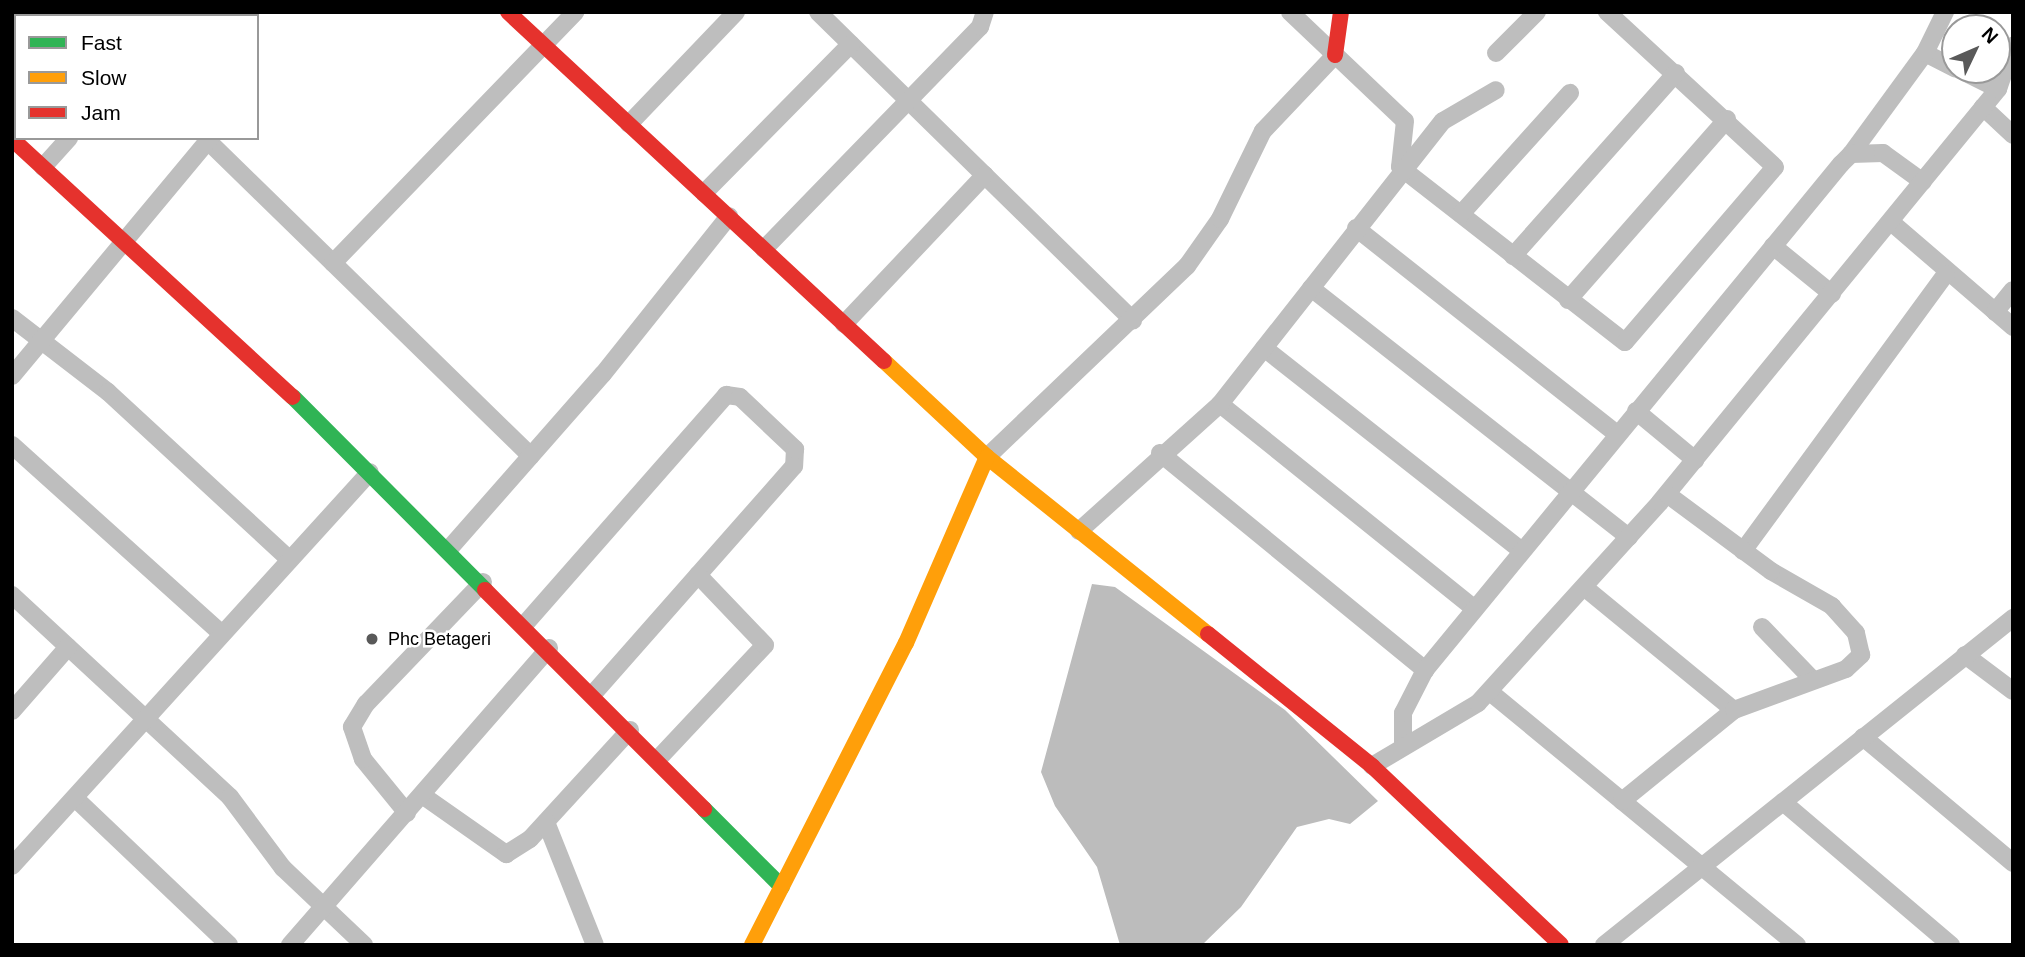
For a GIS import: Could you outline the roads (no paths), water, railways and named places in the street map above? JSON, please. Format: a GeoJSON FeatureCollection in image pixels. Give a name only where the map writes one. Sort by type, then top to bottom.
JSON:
{"type":"FeatureCollection","features":[{"type":"Feature","properties":{"kind":"street"},"geometry":{"type":"LineString","coordinates":[[508,12],[987,457],[1373,766],[1561,945]]}},
{"type":"Feature","properties":{"kind":"street"},"geometry":{"type":"LineString","coordinates":[[333,264],[541,43],[575,12]]}},
{"type":"Feature","properties":{"kind":"street"},"geometry":{"type":"LineString","coordinates":[[629,124],[736,12]]}},
{"type":"Feature","properties":{"kind":"street"},"geometry":{"type":"LineString","coordinates":[[818,12],[1133,320]]}},
{"type":"Feature","properties":{"kind":"street"},"geometry":{"type":"LineString","coordinates":[[764,249],[980,27],[985,12]]}},
{"type":"Feature","properties":{"kind":"street"},"geometry":{"type":"LineString","coordinates":[[1290,12],[1406,126],[1401,160]]}},
{"type":"Feature","properties":{"kind":"street"},"geometry":{"type":"LineString","coordinates":[[752,945],[906,643],[987,457],[1133,320],[1206,241],[1263,131],[1335,55],[1341,12]]}},
{"type":"Feature","properties":{"kind":"street"},"geometry":{"type":"LineString","coordinates":[[1496,54],[1537,12]]}},
{"type":"Feature","properties":{"kind":"street"},"geometry":{"type":"LineString","coordinates":[[1401,160],[1461,214],[1568,300],[1619,339],[1631,340],[1775,167],[1727,119],[1607,12]]}},
{"type":"Feature","properties":{"kind":"street"},"geometry":{"type":"LineString","coordinates":[[1403,747],[1403,713],[1425,670],[1617,434],[1851,154],[1925,53],[1945,12]]}},
{"type":"Feature","properties":{"kind":"street"},"geometry":{"type":"LineString","coordinates":[[704,193],[850,44]]}},
{"type":"Feature","properties":{"kind":"street"},"geometry":{"type":"LineString","coordinates":[[1925,53],[1941,61]]}},
{"type":"Feature","properties":{"kind":"street"},"geometry":{"type":"LineString","coordinates":[[1513,256],[1671,68]]}},
{"type":"Feature","properties":{"kind":"street"},"geometry":{"type":"LineString","coordinates":[[1373,766],[1490,692],[1667,494],[2003,84]]}},
{"type":"Feature","properties":{"kind":"street"},"geometry":{"type":"LineString","coordinates":[[1079,531],[1160,453],[1220,404],[1356,228],[1401,160],[1459,107],[1496,90]]}},
{"type":"Feature","properties":{"kind":"street"},"geometry":{"type":"LineString","coordinates":[[1461,214],[1570,93]]}},
{"type":"Feature","properties":{"kind":"street"},"geometry":{"type":"LineString","coordinates":[[1983,107],[2013,135]]}},
{"type":"Feature","properties":{"kind":"street"},"geometry":{"type":"LineString","coordinates":[[1568,300],[1727,119]]}},
{"type":"Feature","properties":{"kind":"street"},"geometry":{"type":"LineString","coordinates":[[12,139],[370,472],[594,693],[782,887]]}},
{"type":"Feature","properties":{"kind":"street"},"geometry":{"type":"LineString","coordinates":[[43,167],[67,140]]}},
{"type":"Feature","properties":{"kind":"street"},"geometry":{"type":"LineString","coordinates":[[12,376],[121,239],[209,140],[531,456]]}},
{"type":"Feature","properties":{"kind":"street"},"geometry":{"type":"LineString","coordinates":[[1851,154],[1883,153],[1923,182]]}},
{"type":"Feature","properties":{"kind":"street"},"geometry":{"type":"LineString","coordinates":[[844,324],[985,175]]}},
{"type":"Feature","properties":{"kind":"street"},"geometry":{"type":"LineString","coordinates":[[449,549],[531,456],[729,216]]}},
{"type":"Feature","properties":{"kind":"street"},"geometry":{"type":"LineString","coordinates":[[1891,222],[1945,274],[2013,327]]}},
{"type":"Feature","properties":{"kind":"street"},"geometry":{"type":"LineString","coordinates":[[1356,228],[1617,434]]}},
{"type":"Feature","properties":{"kind":"street"},"geometry":{"type":"LineString","coordinates":[[1773,246],[1832,294]]}},
{"type":"Feature","properties":{"kind":"street"},"geometry":{"type":"LineString","coordinates":[[1743,551],[1945,274]]}},
{"type":"Feature","properties":{"kind":"street"},"geometry":{"type":"LineString","coordinates":[[1311,288],[1629,537]]}},
{"type":"Feature","properties":{"kind":"street"},"geometry":{"type":"LineString","coordinates":[[1995,312],[2013,290]]}},
{"type":"Feature","properties":{"kind":"street"},"geometry":{"type":"LineString","coordinates":[[12,318],[108,392],[289,559]]}},
{"type":"Feature","properties":{"kind":"street"},"geometry":{"type":"LineString","coordinates":[[1264,348],[1522,551]]}},
{"type":"Feature","properties":{"kind":"street"},"geometry":{"type":"LineString","coordinates":[[525,624],[720,401],[734,394],[798,457],[594,693]]}},
{"type":"Feature","properties":{"kind":"street"},"geometry":{"type":"LineString","coordinates":[[1220,404],[1475,609]]}},
{"type":"Feature","properties":{"kind":"street"},"geometry":{"type":"LineString","coordinates":[[1636,411],[1695,460]]}},
{"type":"Feature","properties":{"kind":"street"},"geometry":{"type":"LineString","coordinates":[[12,445],[220,633]]}},
{"type":"Feature","properties":{"kind":"street"},"geometry":{"type":"LineString","coordinates":[[1160,453],[1425,670]]}},
{"type":"Feature","properties":{"kind":"street"},"geometry":{"type":"LineString","coordinates":[[12,866],[77,800],[220,633],[370,472]]}},
{"type":"Feature","properties":{"kind":"street"},"geometry":{"type":"LineString","coordinates":[[1622,802],[1734,710],[1855,663],[1861,646],[1856,633],[1832,606],[1743,551],[1667,494]]}},
{"type":"Feature","properties":{"kind":"street"},"geometry":{"type":"LineString","coordinates":[[658,759],[765,645],[698,575]]}},
{"type":"Feature","properties":{"kind":"street"},"geometry":{"type":"LineString","coordinates":[[407,813],[363,759],[352,727],[366,704],[483,582]]}},
{"type":"Feature","properties":{"kind":"street"},"geometry":{"type":"LineString","coordinates":[[1584,587],[1734,710]]}},
{"type":"Feature","properties":{"kind":"street"},"geometry":{"type":"LineString","coordinates":[[12,595],[230,797],[267,850],[364,945]]}},
{"type":"Feature","properties":{"kind":"street"},"geometry":{"type":"LineString","coordinates":[[1604,945],[2013,618]]}},
{"type":"Feature","properties":{"kind":"street"},"geometry":{"type":"LineString","coordinates":[[1762,627],[1812,679]]}},
{"type":"Feature","properties":{"kind":"street"},"geometry":{"type":"LineString","coordinates":[[12,711],[68,647]]}},
{"type":"Feature","properties":{"kind":"street"},"geometry":{"type":"LineString","coordinates":[[290,945],[549,648]]}},
{"type":"Feature","properties":{"kind":"street"},"geometry":{"type":"LineString","coordinates":[[1965,655],[2013,691]]}},
{"type":"Feature","properties":{"kind":"street"},"geometry":{"type":"LineString","coordinates":[[1490,692],[1797,945]]}},
{"type":"Feature","properties":{"kind":"street"},"geometry":{"type":"LineString","coordinates":[[422,794],[506,854],[546,822],[630,730]]}},
{"type":"Feature","properties":{"kind":"street"},"geometry":{"type":"LineString","coordinates":[[1863,737],[2013,863]]}},
{"type":"Feature","properties":{"kind":"street"},"geometry":{"type":"LineString","coordinates":[[77,800],[229,945]]}},
{"type":"Feature","properties":{"kind":"street"},"geometry":{"type":"LineString","coordinates":[[1783,802],[1951,945]]}},
{"type":"Feature","properties":{"kind":"street"},"geometry":{"type":"LineString","coordinates":[[546,822],[595,945]]}},
{"type":"Feature","properties":{"kind":"place","name":"Phc Betageri"},"geometry":{"type":"Point","coordinates":[372,639]}}]}
